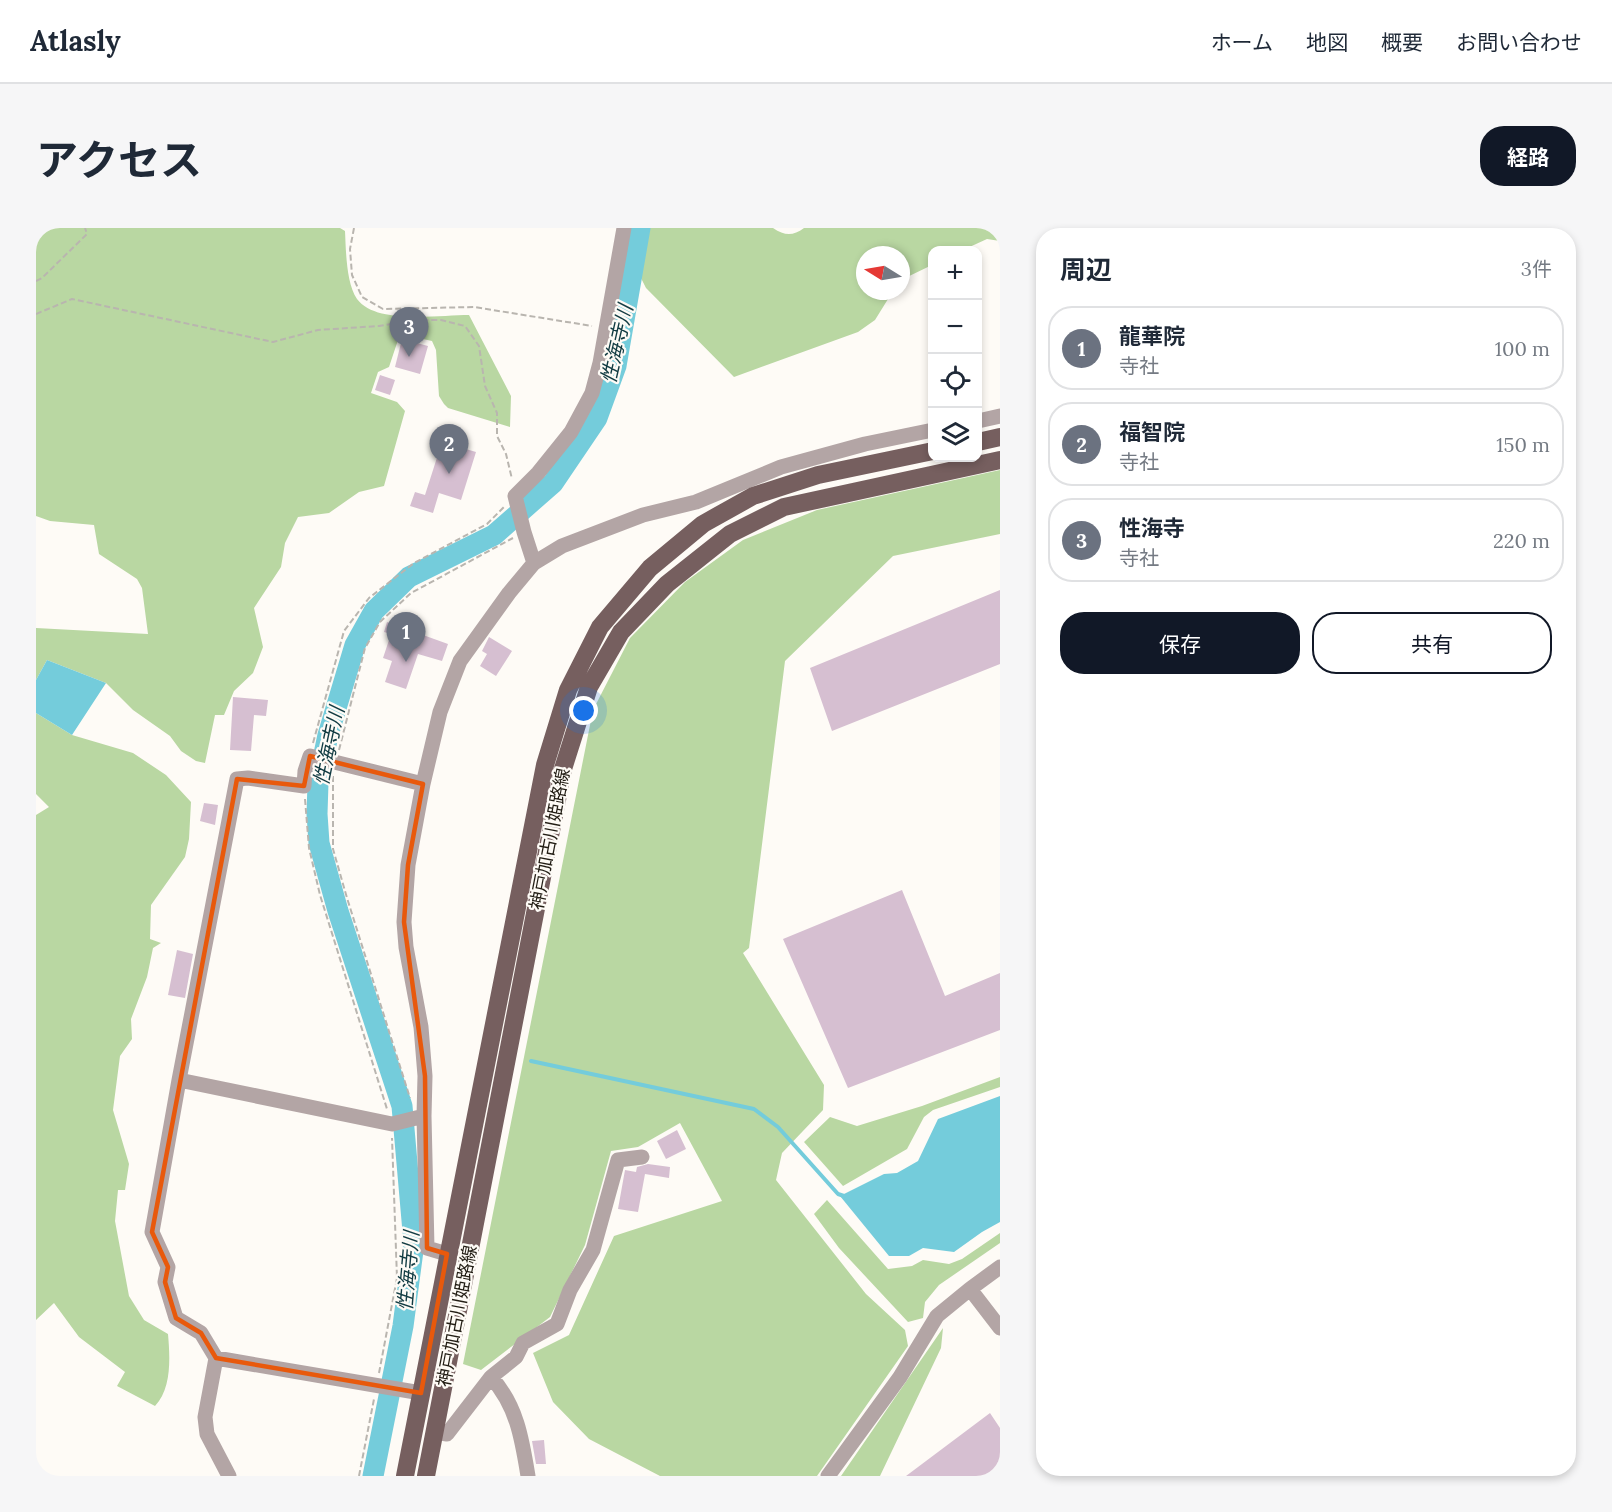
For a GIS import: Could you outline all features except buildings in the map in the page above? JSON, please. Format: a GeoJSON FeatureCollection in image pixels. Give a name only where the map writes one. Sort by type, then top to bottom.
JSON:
{"type":"FeatureCollection","features":[{"type":"Feature","properties":{"kind":"main road"},"geometry":{"type":"LineString","coordinates":[[982,441],[1000,437]]}},
{"type":"Feature","properties":{"kind":"main road","name":"神戸加古川姫路線"},"geometry":{"type":"LineString","coordinates":[[405,1476],[417,1392],[545,765],[568,690],[600,627],[650,568],[703,524],[753,496],[818,475],[928,452]]}},
{"type":"Feature","properties":{"kind":"main road","name":"神戸加古川姫路線"},"geometry":{"type":"LineString","coordinates":[[426,1476],[563,770],[589,687],[594,678],[621,632],[667,584],[730,534],[784,507],[1000,460]]}},
{"type":"Feature","properties":{"kind":"street"},"geometry":{"type":"LineString","coordinates":[[534,563],[515,496],[538,473],[571,432],[592,393],[607,328],[624,228]]}},
{"type":"Feature","properties":{"kind":"street"},"geometry":{"type":"LineString","coordinates":[[982,420],[1000,416]]}},
{"type":"Feature","properties":{"kind":"street"},"geometry":{"type":"LineString","coordinates":[[447,1254],[427,1248],[420,1117],[425,1076],[421,1027],[406,947],[404,922],[408,865],[423,784],[440,712],[460,661],[509,593],[534,563],[562,546],[660,510],[696,502],[782,466],[865,444],[928,431]]}},
{"type":"Feature","properties":{"kind":"street"},"geometry":{"type":"LineString","coordinates":[[229,1476],[207,1434],[205,1418],[216,1358],[201,1333],[176,1318],[165,1282],[168,1267],[152,1232],[237,779],[248,778],[304,786],[310,756],[423,784]]}},
{"type":"Feature","properties":{"kind":"street"},"geometry":{"type":"LineString","coordinates":[[179,1080],[392,1124],[420,1117]]}},
{"type":"Feature","properties":{"kind":"street"},"geometry":{"type":"LineString","coordinates":[[434,1432],[447,1434],[492,1377],[516,1357],[523,1342],[557,1324],[570,1290],[593,1250],[618,1160],[642,1157]]}},
{"type":"Feature","properties":{"kind":"street"},"geometry":{"type":"LineString","coordinates":[[828,1476],[900,1377],[937,1316],[1000,1267]]}},
{"type":"Feature","properties":{"kind":"street"},"geometry":{"type":"LineString","coordinates":[[970,1289],[1000,1328]]}},
{"type":"Feature","properties":{"kind":"street"},"geometry":{"type":"LineString","coordinates":[[216,1358],[417,1392]]}},
{"type":"Feature","properties":{"kind":"street"},"geometry":{"type":"LineString","coordinates":[[492,1377],[501,1388],[519,1425],[528,1476]]}},
{"type":"Feature","properties":{"kind":"path"},"geometry":{"type":"LineString","coordinates":[[36,281],[42,278],[87,234],[85,228]]}},
{"type":"Feature","properties":{"kind":"path"},"geometry":{"type":"LineString","coordinates":[[354,228],[350,249],[352,275],[362,297],[383,309],[474,307],[607,328]]}},
{"type":"Feature","properties":{"kind":"path"},"geometry":{"type":"LineString","coordinates":[[36,314],[72,299],[273,342],[318,330],[379,326],[416,320],[441,320],[465,326],[479,346],[485,386],[497,413],[497,436],[506,454],[515,496],[487,524],[414,563],[369,598],[344,631],[310,756]]}},
{"type":"Feature","properties":{"kind":"path"},"geometry":{"type":"LineString","coordinates":[[420,1117],[347,898],[333,849],[332,783],[365,648],[380,622],[411,593],[524,532]]}},
{"type":"Feature","properties":{"kind":"highlighted area"},"geometry":{"type":"Polygon","coordinates":[[[310,756],[423,784],[408,865],[404,922],[425,1076],[427,1248],[447,1254],[421,1393],[216,1358],[201,1333],[176,1318],[165,1282],[168,1267],[152,1232],[237,779],[304,786],[310,756]]]}},
{"type":"Feature","properties":{"kind":"green space"},"geometry":{"type":"Polygon","coordinates":[[[36,228],[340,228],[345,231],[349,275],[357,299],[366,307],[393,315],[425,317],[469,315],[511,396],[510,427],[448,408],[439,396],[436,350],[432,341],[400,334],[389,367],[378,372],[371,393],[397,402],[405,411],[384,486],[359,492],[329,513],[298,517],[285,543],[281,567],[254,608],[263,647],[253,673],[234,691],[224,715],[215,715],[205,763],[196,761],[181,751],[170,736],[133,710],[106,683],[47,660],[36,680],[36,628],[148,634],[142,588],[137,579],[99,554],[94,525],[50,521],[36,516],[36,228]]]}},
{"type":"Feature","properties":{"kind":"green space"},"geometry":{"type":"Polygon","coordinates":[[[648,228],[773,228],[789,234],[804,228],[1000,228],[1000,241],[987,239],[972,246],[928,246],[928,267],[910,276],[910,246],[856,246],[856,300],[887,300],[875,320],[858,332],[734,377],[646,288],[641,278],[648,228]]]}},
{"type":"Feature","properties":{"kind":"green space"},"geometry":{"type":"Polygon","coordinates":[[[1000,470],[1000,534],[893,556],[785,661],[749,948],[743,953],[824,1085],[823,1110],[782,1153],[776,1180],[866,1294],[905,1330],[908,1346],[817,1476],[660,1476],[589,1439],[553,1402],[533,1353],[569,1335],[614,1236],[722,1201],[680,1123],[638,1147],[611,1151],[585,1245],[550,1317],[481,1370],[463,1364],[593,710],[630,638],[685,582],[743,540],[817,510],[1000,470]]]}},
{"type":"Feature","properties":{"kind":"green space"},"geometry":{"type":"Polygon","coordinates":[[[36,713],[72,735],[133,753],[166,775],[191,802],[189,839],[185,857],[151,905],[150,939],[161,943],[153,948],[147,977],[131,1019],[132,1039],[120,1056],[113,1110],[129,1164],[125,1190],[118,1190],[115,1221],[129,1296],[144,1320],[168,1334],[169,1372],[161,1399],[155,1406],[117,1386],[125,1372],[79,1337],[54,1303],[36,1320],[36,815],[49,807],[36,794],[36,713]]]}},
{"type":"Feature","properties":{"kind":"green space"},"geometry":{"type":"Polygon","coordinates":[[[1000,1077],[1000,1087],[933,1110],[924,1117],[907,1149],[843,1186],[804,1142],[830,1117],[857,1126],[922,1106],[1000,1077]]]}},
{"type":"Feature","properties":{"kind":"green space"},"geometry":{"type":"Polygon","coordinates":[[[827,1200],[888,1269],[912,1266],[923,1260],[949,1264],[962,1259],[1000,1233],[1000,1243],[939,1285],[925,1302],[923,1318],[908,1322],[839,1248],[814,1214],[827,1200]]]}},
{"type":"Feature","properties":{"kind":"green space"},"geometry":{"type":"Polygon","coordinates":[[[943,1328],[941,1348],[880,1476],[841,1476],[943,1328]]]}},
{"type":"Feature","properties":{"kind":"water"},"geometry":{"type":"Polygon","coordinates":[[[47,660],[106,683],[72,735],[36,713],[36,680],[47,660]]]}},
{"type":"Feature","properties":{"kind":"water"},"geometry":{"type":"Polygon","coordinates":[[[1000,1096],[1000,1222],[954,1252],[923,1248],[909,1256],[889,1256],[840,1196],[884,1174],[897,1173],[918,1161],[938,1119],[1000,1096]]]}},
{"type":"Feature","properties":{"kind":"waterway","name":"性海寺川"},"geometry":{"type":"LineString","coordinates":[[373,1476],[403,1326],[414,1243],[402,1106],[338,911],[319,843],[318,783],[328,735],[355,645],[374,611],[409,577],[494,535],[553,483],[597,418],[616,366],[640,228]]}},
{"type":"Feature","properties":{"kind":"waterway"},"geometry":{"type":"LineString","coordinates":[[531,1061],[754,1109],[778,1127],[838,1194],[844,1196]]}},
{"type":"Feature","properties":{"kind":"place","name":"性海寺"},"geometry":{"type":"Point","coordinates":[409,357]}},
{"type":"Feature","properties":{"kind":"place","name":"福智院"},"geometry":{"type":"Point","coordinates":[449,474]}},
{"type":"Feature","properties":{"kind":"place","name":"龍華院"},"geometry":{"type":"Point","coordinates":[406,662]}}]}
